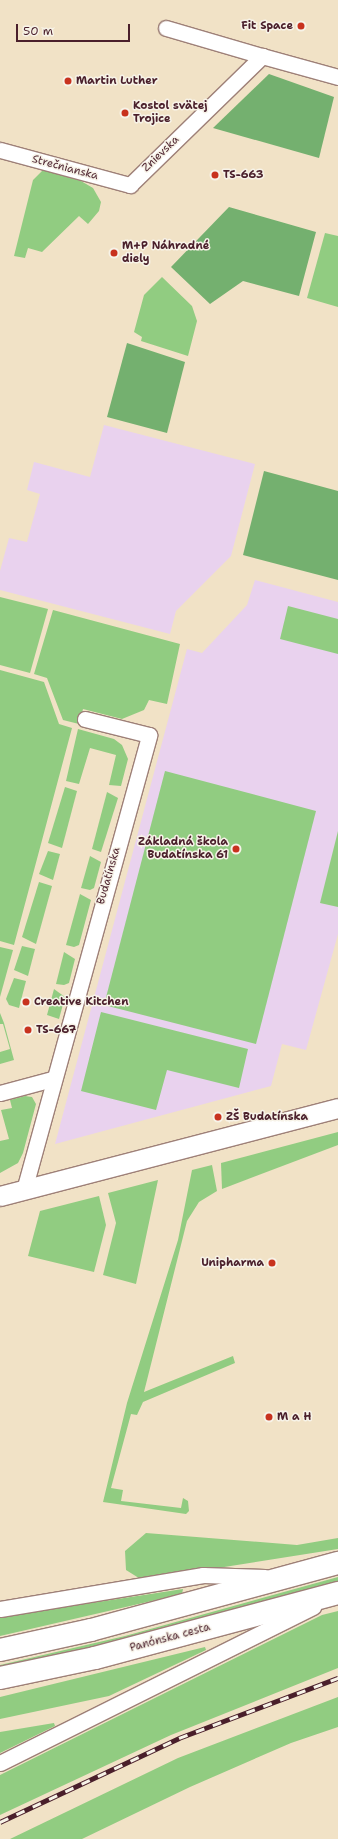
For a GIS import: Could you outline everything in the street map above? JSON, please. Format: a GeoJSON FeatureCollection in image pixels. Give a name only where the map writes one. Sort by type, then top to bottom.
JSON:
{"type":"FeatureCollection","features":[{"type":"Feature","properties":{"kind":"main road"},"geometry":{"type":"LineString","coordinates":[[0,1650],[91,1630],[338,1563]]}},
{"type":"Feature","properties":{"kind":"main road","name":"Panónska cesta"},"geometry":{"type":"LineString","coordinates":[[0,1678],[96,1658],[338,1594]]}},
{"type":"Feature","properties":{"kind":"street"},"geometry":{"type":"LineString","coordinates":[[166,28],[338,77]]}},
{"type":"Feature","properties":{"kind":"street","name":"Znievska"},"geometry":{"type":"LineString","coordinates":[[130,185],[262,56]]}},
{"type":"Feature","properties":{"kind":"street","name":"Strečnianska"},"geometry":{"type":"LineString","coordinates":[[0,150],[130,185]]}},
{"type":"Feature","properties":{"kind":"street","name":"Budatínska"},"geometry":{"type":"LineString","coordinates":[[24,1190],[52,1079],[148,735],[85,719]]}},
{"type":"Feature","properties":{"kind":"street"},"geometry":{"type":"LineString","coordinates":[[0,1092],[52,1079]]}},
{"type":"Feature","properties":{"kind":"street"},"geometry":{"type":"LineString","coordinates":[[0,1196],[338,1108]]}},
{"type":"Feature","properties":{"kind":"street"},"geometry":{"type":"LineString","coordinates":[[0,1608],[203,1575],[286,1577]]}},
{"type":"Feature","properties":{"kind":"street"},"geometry":{"type":"LineString","coordinates":[[0,1762],[338,1594]]}},
{"type":"Feature","properties":{"kind":"shaded area"},"geometry":{"type":"Polygon","coordinates":[[[104,425],[255,464],[231,556],[176,611],[170,634],[0,590],[0,571],[9,538],[27,542],[40,494],[27,490],[34,462],[90,477],[104,425]]]}},
{"type":"Feature","properties":{"kind":"shaded area","name":"Základná škola Budatínska 61"},"geometry":{"type":"Polygon","coordinates":[[[255,580],[338,602],[338,934],[306,1050],[282,1044],[271,1086],[55,1144],[187,649],[202,653],[247,605],[255,580]]]}},
{"type":"Feature","properties":{"kind":"green space"},"geometry":{"type":"Polygon","coordinates":[[[269,74],[334,97],[319,158],[213,128],[269,74]]]}},
{"type":"Feature","properties":{"kind":"green space"},"geometry":{"type":"Polygon","coordinates":[[[43,170],[81,181],[93,188],[101,202],[99,211],[88,224],[79,216],[42,252],[28,248],[25,258],[14,256],[33,180],[43,170]]]}},
{"type":"Feature","properties":{"kind":"green space"},"geometry":{"type":"Polygon","coordinates":[[[229,207],[316,232],[299,296],[243,281],[210,304],[171,267],[229,207]]]}},
{"type":"Feature","properties":{"kind":"green space"},"geometry":{"type":"Polygon","coordinates":[[[325,233],[338,236],[338,307],[307,298],[325,233]]]}},
{"type":"Feature","properties":{"kind":"green space"},"geometry":{"type":"Polygon","coordinates":[[[162,277],[192,306],[197,321],[188,356],[141,341],[142,337],[134,332],[144,295],[162,277]]]}},
{"type":"Feature","properties":{"kind":"green space"},"geometry":{"type":"Polygon","coordinates":[[[127,343],[185,362],[167,433],[107,417],[127,343]]]}},
{"type":"Feature","properties":{"kind":"green space"},"geometry":{"type":"Polygon","coordinates":[[[264,471],[338,491],[338,580],[243,555],[264,471]]]}},
{"type":"Feature","properties":{"kind":"green space"},"geometry":{"type":"Polygon","coordinates":[[[0,597],[48,609],[30,673],[0,665],[0,597]]]}},
{"type":"Feature","properties":{"kind":"green space"},"geometry":{"type":"Polygon","coordinates":[[[288,606],[338,619],[338,654],[280,639],[288,606]]]}},
{"type":"Feature","properties":{"kind":"green space"},"geometry":{"type":"Polygon","coordinates":[[[53,610],[180,644],[167,704],[149,700],[144,710],[122,719],[83,709],[79,724],[63,720],[47,678],[34,674],[53,610]]]}},
{"type":"Feature","properties":{"kind":"green space"},"geometry":{"type":"Polygon","coordinates":[[[0,670],[44,682],[59,724],[72,728],[14,945],[0,941],[0,670]]]}},
{"type":"Feature","properties":{"kind":"green space"},"geometry":{"type":"Polygon","coordinates":[[[78,729],[114,739],[122,745],[128,759],[121,786],[109,785],[116,755],[90,748],[79,784],[66,781],[78,729]]]}},
{"type":"Feature","properties":{"kind":"green space"},"geometry":{"type":"Polygon","coordinates":[[[165,771],[316,811],[256,1044],[104,1005],[165,771]]]}},
{"type":"Feature","properties":{"kind":"green space"},"geometry":{"type":"Polygon","coordinates":[[[65,787],[77,791],[62,848],[48,843],[65,787]]]}},
{"type":"Feature","properties":{"kind":"green space"},"geometry":{"type":"Polygon","coordinates":[[[107,792],[118,798],[101,852],[92,849],[107,792]]]}},
{"type":"Feature","properties":{"kind":"green space"},"geometry":{"type":"Polygon","coordinates":[[[338,831],[338,907],[320,903],[338,831]]]}},
{"type":"Feature","properties":{"kind":"green space"},"geometry":{"type":"Polygon","coordinates":[[[48,851],[60,854],[53,880],[39,874],[48,851]]]}},
{"type":"Feature","properties":{"kind":"green space"},"geometry":{"type":"Polygon","coordinates":[[[90,856],[101,862],[94,888],[90,890],[81,888],[90,856]]]}},
{"type":"Feature","properties":{"kind":"green space"},"geometry":{"type":"Polygon","coordinates":[[[39,882],[52,886],[36,944],[22,937],[39,882]]]}},
{"type":"Feature","properties":{"kind":"green space"},"geometry":{"type":"Polygon","coordinates":[[[80,894],[91,900],[79,945],[74,947],[66,945],[80,894]]]}},
{"type":"Feature","properties":{"kind":"green space"},"geometry":{"type":"Polygon","coordinates":[[[22,946],[35,949],[28,976],[14,970],[22,946]]]}},
{"type":"Feature","properties":{"kind":"green space"},"geometry":{"type":"Polygon","coordinates":[[[0,947],[13,950],[0,997],[0,947]]]}},
{"type":"Feature","properties":{"kind":"green space"},"geometry":{"type":"Polygon","coordinates":[[[64,952],[75,959],[69,983],[64,985],[56,984],[64,952]]]}},
{"type":"Feature","properties":{"kind":"green space"},"geometry":{"type":"Polygon","coordinates":[[[14,978],[26,981],[19,1008],[9,1005],[6,999],[14,978]]]}},
{"type":"Feature","properties":{"kind":"green space"},"geometry":{"type":"Polygon","coordinates":[[[54,989],[65,997],[59,1019],[47,1015],[54,989]]]}},
{"type":"Feature","properties":{"kind":"green space"},"geometry":{"type":"Polygon","coordinates":[[[101,1012],[248,1049],[239,1088],[167,1070],[156,1110],[81,1091],[101,1012]]]}},
{"type":"Feature","properties":{"kind":"green space"},"geometry":{"type":"Polygon","coordinates":[[[0,1013],[14,1060],[0,1064],[0,1052],[10,1049],[3,1024],[0,1024],[0,1013]]]}},
{"type":"Feature","properties":{"kind":"green space"},"geometry":{"type":"Polygon","coordinates":[[[25,1096],[32,1097],[36,1104],[23,1153],[18,1163],[0,1173],[0,1141],[9,1139],[1,1110],[12,1108],[10,1100],[25,1096]]]}},
{"type":"Feature","properties":{"kind":"green space"},"geometry":{"type":"Polygon","coordinates":[[[338,1132],[338,1145],[222,1189],[221,1163],[338,1132]]]}},
{"type":"Feature","properties":{"kind":"green space"},"geometry":{"type":"Polygon","coordinates":[[[212,1165],[217,1191],[199,1202],[187,1221],[144,1392],[233,1356],[235,1363],[143,1402],[137,1415],[131,1414],[111,1488],[123,1490],[121,1501],[181,1508],[183,1498],[188,1501],[189,1511],[186,1514],[103,1502],[127,1403],[178,1240],[192,1170],[212,1165]]]}},
{"type":"Feature","properties":{"kind":"green space"},"geometry":{"type":"Polygon","coordinates":[[[158,1180],[136,1284],[103,1275],[116,1223],[108,1193],[158,1180]]]}},
{"type":"Feature","properties":{"kind":"green space"},"geometry":{"type":"Polygon","coordinates":[[[99,1196],[106,1225],[94,1272],[28,1256],[40,1211],[99,1196]]]}},
{"type":"Feature","properties":{"kind":"green space"},"geometry":{"type":"Polygon","coordinates":[[[146,1533],[297,1545],[338,1538],[338,1549],[142,1580],[126,1570],[125,1551],[146,1533]]]}},
{"type":"Feature","properties":{"kind":"green space"},"geometry":{"type":"Polygon","coordinates":[[[338,1577],[338,1585],[0,1672],[0,1665],[125,1636],[338,1577]]]}},
{"type":"Feature","properties":{"kind":"green space"},"geometry":{"type":"Polygon","coordinates":[[[183,1589],[182,1594],[0,1636],[0,1617],[183,1589]]]}},
{"type":"Feature","properties":{"kind":"green space"},"geometry":{"type":"Polygon","coordinates":[[[338,1611],[338,1668],[171,1735],[0,1815],[0,1775],[322,1615],[338,1611]]]}},
{"type":"Feature","properties":{"kind":"green space"},"geometry":{"type":"Polygon","coordinates":[[[205,1647],[206,1650],[109,1696],[0,1719],[0,1697],[205,1647]]]}},
{"type":"Feature","properties":{"kind":"green space"},"geometry":{"type":"Polygon","coordinates":[[[338,1697],[338,1727],[291,1743],[190,1787],[82,1839],[10,1839],[178,1758],[338,1697]]]}},
{"type":"Feature","properties":{"kind":"green space"},"geometry":{"type":"Polygon","coordinates":[[[54,1723],[55,1726],[0,1753],[0,1732],[54,1723]]]}},
{"type":"Feature","properties":{"kind":"railway"},"geometry":{"type":"LineString","coordinates":[[0,1822],[179,1738],[338,1678]]}},
{"type":"Feature","properties":{"kind":"place","name":"Fit Space"},"geometry":{"type":"Point","coordinates":[301,26]}},
{"type":"Feature","properties":{"kind":"place","name":"Martin Luther"},"geometry":{"type":"Point","coordinates":[68,81]}},
{"type":"Feature","properties":{"kind":"place","name":"Kostol svätej Trojice"},"geometry":{"type":"Point","coordinates":[125,113]}},
{"type":"Feature","properties":{"kind":"place","name":"TS-663"},"geometry":{"type":"Point","coordinates":[215,175]}},
{"type":"Feature","properties":{"kind":"place","name":"M+P Náhradné diely"},"geometry":{"type":"Point","coordinates":[114,253]}},
{"type":"Feature","properties":{"kind":"place","name":"Základná škola Budatínska 61"},"geometry":{"type":"Point","coordinates":[236,849]}},
{"type":"Feature","properties":{"kind":"place","name":"Creative Kitchen"},"geometry":{"type":"Point","coordinates":[26,1002]}},
{"type":"Feature","properties":{"kind":"place","name":"TS-667"},"geometry":{"type":"Point","coordinates":[28,1030]}},
{"type":"Feature","properties":{"kind":"place","name":"ZŠ Budatínska"},"geometry":{"type":"Point","coordinates":[218,1117]}},
{"type":"Feature","properties":{"kind":"place","name":"Unipharma"},"geometry":{"type":"Point","coordinates":[272,1263]}},
{"type":"Feature","properties":{"kind":"place","name":"M a H"},"geometry":{"type":"Point","coordinates":[269,1417]}}]}
